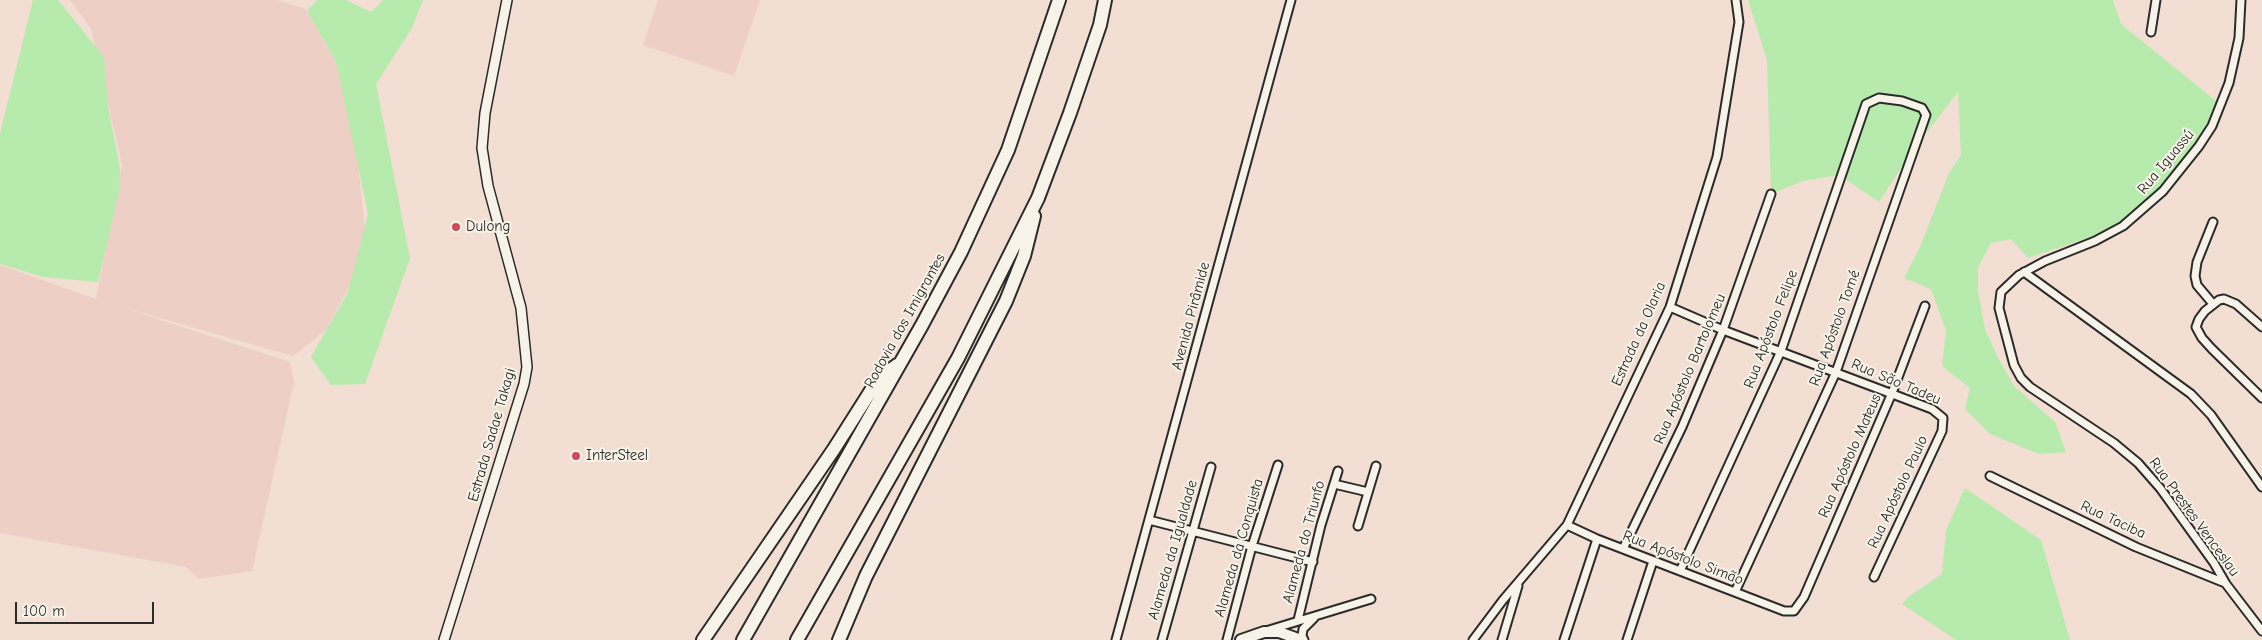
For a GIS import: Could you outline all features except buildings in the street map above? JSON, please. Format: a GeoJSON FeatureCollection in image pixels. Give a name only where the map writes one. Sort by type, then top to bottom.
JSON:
{"type":"FeatureCollection","features":[{"type":"Feature","properties":{"kind":"highway","name":"Rodovia dos Imigrantes"},"geometry":{"type":"LineString","coordinates":[[743,640],[942,290],[986,201],[1023,109],[1058,0]]}},
{"type":"Feature","properties":{"kind":"highway"},"geometry":{"type":"LineString","coordinates":[[797,640],[958,358],[1038,198],[1070,114],[1100,24],[1105,0]]}},
{"type":"Feature","properties":{"kind":"highway"},"geometry":{"type":"LineString","coordinates":[[839,640],[866,576],[1006,301],[1026,249],[1038,198]]}},
{"type":"Feature","properties":{"kind":"highway"},"geometry":{"type":"LineString","coordinates":[[703,640],[834,449],[879,378],[902,362]]}},
{"type":"Feature","properties":{"kind":"main road"},"geometry":{"type":"LineString","coordinates":[[1241,640],[1264,632],[1285,633],[1302,640]]}},
{"type":"Feature","properties":{"kind":"street","name":"Estrada Sadae Takagi"},"geometry":{"type":"LineString","coordinates":[[444,640],[521,394],[527,367],[521,308],[488,186],[482,148],[485,113],[507,0]]}},
{"type":"Feature","properties":{"kind":"street","name":"Avenida Pirâmide"},"geometry":{"type":"LineString","coordinates":[[1116,640],[1291,0]]}},
{"type":"Feature","properties":{"kind":"street","name":"Estrada da Olaria"},"geometry":{"type":"LineString","coordinates":[[1473,640],[1567,525],[1670,307],[1717,157],[1739,22],[1736,0]]}},
{"type":"Feature","properties":{"kind":"street"},"geometry":{"type":"LineString","coordinates":[[2152,32],[2156,0]]}},
{"type":"Feature","properties":{"kind":"street","name":"Rua Iguassú"},"geometry":{"type":"LineString","coordinates":[[2024,272],[2045,261],[2108,235],[2122,226],[2163,191],[2199,146],[2212,126],[2222,105],[2239,38],[2241,0]]}},
{"type":"Feature","properties":{"kind":"street","name":"Rua Apóstolo Felipe"},"geometry":{"type":"LineString","coordinates":[[1680,571],[1781,352],[1866,104],[1879,98]]}},
{"type":"Feature","properties":{"kind":"street","name":"Rua Apóstolo Tomé"},"geometry":{"type":"LineString","coordinates":[[1736,592],[1836,372],[1926,116],[1922,108],[1902,101],[1879,98]]}},
{"type":"Feature","properties":{"kind":"street","name":"Rua Apóstolo Bartolomeu"},"geometry":{"type":"LineString","coordinates":[[1623,549],[1682,427],[1724,330],[1771,194]]}},
{"type":"Feature","properties":{"kind":"street"},"geometry":{"type":"LineString","coordinates":[[2213,222],[2197,262],[2194,276],[2197,285],[2213,304]]}},
{"type":"Feature","properties":{"kind":"street"},"geometry":{"type":"LineString","coordinates":[[2024,272],[2191,394],[2211,415],[2262,487]]}},
{"type":"Feature","properties":{"kind":"street","name":"Rua Prestes Venceslau"},"geometry":{"type":"LineString","coordinates":[[2024,272],[2007,285],[2001,292],[2000,300],[2000,308],[2014,365],[2021,378],[2030,387],[2114,443],[2138,463],[2192,532],[2226,584],[2262,631]]}},
{"type":"Feature","properties":{"kind":"street"},"geometry":{"type":"LineString","coordinates":[[2262,327],[2234,303],[2224,299],[2213,304],[2199,319],[2196,327],[2212,349],[2262,398]]}},
{"type":"Feature","properties":{"kind":"street","name":"Rua Apóstolo Mateus"},"geometry":{"type":"LineString","coordinates":[[1791,612],[1796,610],[1804,597],[1892,393],[1925,306]]}},
{"type":"Feature","properties":{"kind":"street","name":"Rua São Tadeu"},"geometry":{"type":"LineString","coordinates":[[1670,307],[1724,330],[1892,393],[1932,410],[1943,418]]}},
{"type":"Feature","properties":{"kind":"street","name":"Rua Apóstolo Paulo"},"geometry":{"type":"LineString","coordinates":[[1874,576],[1942,431],[1943,418]]}},
{"type":"Feature","properties":{"kind":"street","name":"Alameda da Conquista"},"geometry":{"type":"LineString","coordinates":[[1227,640],[1252,546],[1278,465]]}},
{"type":"Feature","properties":{"kind":"street"},"geometry":{"type":"LineString","coordinates":[[1358,526],[1376,466]]}},
{"type":"Feature","properties":{"kind":"street","name":"Alameda da Igualdade"},"geometry":{"type":"LineString","coordinates":[[1162,640],[1211,467]]}},
{"type":"Feature","properties":{"kind":"street","name":"Alameda do Triunfo"},"geometry":{"type":"LineString","coordinates":[[1298,620],[1338,471]]}},
{"type":"Feature","properties":{"kind":"street","name":"Rua Taciba"},"geometry":{"type":"LineString","coordinates":[[1990,476],[2136,546],[2226,584]]}},
{"type":"Feature","properties":{"kind":"street"},"geometry":{"type":"LineString","coordinates":[[1334,484],[1368,492]]}},
{"type":"Feature","properties":{"kind":"street"},"geometry":{"type":"LineString","coordinates":[[1149,520],[1313,562]]}},
{"type":"Feature","properties":{"kind":"street","name":"Rua Apóstolo Simão"},"geometry":{"type":"LineString","coordinates":[[1567,525],[1652,561],[1791,612]]}},
{"type":"Feature","properties":{"kind":"street"},"geometry":{"type":"LineString","coordinates":[[1564,640],[1597,539]]}},
{"type":"Feature","properties":{"kind":"street"},"geometry":{"type":"LineString","coordinates":[[1627,640],[1652,561]]}},
{"type":"Feature","properties":{"kind":"street"},"geometry":{"type":"LineString","coordinates":[[1502,640],[1518,583]]}},
{"type":"Feature","properties":{"kind":"street"},"geometry":{"type":"LineString","coordinates":[[1264,632],[1371,599]]}},
{"type":"Feature","properties":{"kind":"street"},"geometry":{"type":"LineString","coordinates":[[1302,640],[1303,629],[1316,616]]}},
{"type":"Feature","properties":{"kind":"shaded area"},"geometry":{"type":"Polygon","coordinates":[[[70,0],[277,0],[306,9],[350,88],[365,230],[356,274],[326,330],[293,356],[121,307],[290,362],[294,382],[252,571],[199,579],[186,567],[0,533],[0,265],[96,299],[122,165],[91,29],[70,0]]]}},
{"type":"Feature","properties":{"kind":"shaded area"},"geometry":{"type":"Polygon","coordinates":[[[658,0],[760,0],[734,76],[643,45],[658,0]]]}},
{"type":"Feature","properties":{"kind":"green space"},"geometry":{"type":"Polygon","coordinates":[[[33,0],[58,0],[104,57],[108,107],[120,168],[119,192],[98,282],[43,277],[0,264],[0,134],[33,0]]]}},
{"type":"Feature","properties":{"kind":"green space"},"geometry":{"type":"Polygon","coordinates":[[[317,0],[346,0],[371,12],[383,0],[423,0],[412,28],[376,84],[410,258],[365,384],[331,385],[311,357],[348,292],[368,214],[336,62],[307,11],[317,0]]]}},
{"type":"Feature","properties":{"kind":"green space"},"geometry":{"type":"Polygon","coordinates":[[[1748,0],[2113,0],[2121,24],[2221,105],[2187,161],[2123,226],[2028,258],[2011,239],[1991,243],[1978,267],[1978,291],[1985,329],[1997,356],[2014,386],[2055,422],[2066,452],[2039,454],[1990,434],[1965,409],[1970,388],[1942,366],[1946,331],[1931,289],[1904,278],[1920,247],[1949,173],[1961,155],[1958,92],[1910,154],[1879,202],[1839,175],[1803,181],[1771,194],[1767,60],[1748,0]]]}},
{"type":"Feature","properties":{"kind":"green space"},"geometry":{"type":"Polygon","coordinates":[[[1965,488],[2041,540],[2070,640],[1956,640],[1902,604],[1908,597],[1942,574],[1946,530],[1965,488]]]}},
{"type":"Feature","properties":{"kind":"place","name":"Dulong"},"geometry":{"type":"Point","coordinates":[456,227]}},
{"type":"Feature","properties":{"kind":"place","name":"InterSteel"},"geometry":{"type":"Point","coordinates":[576,456]}}]}
